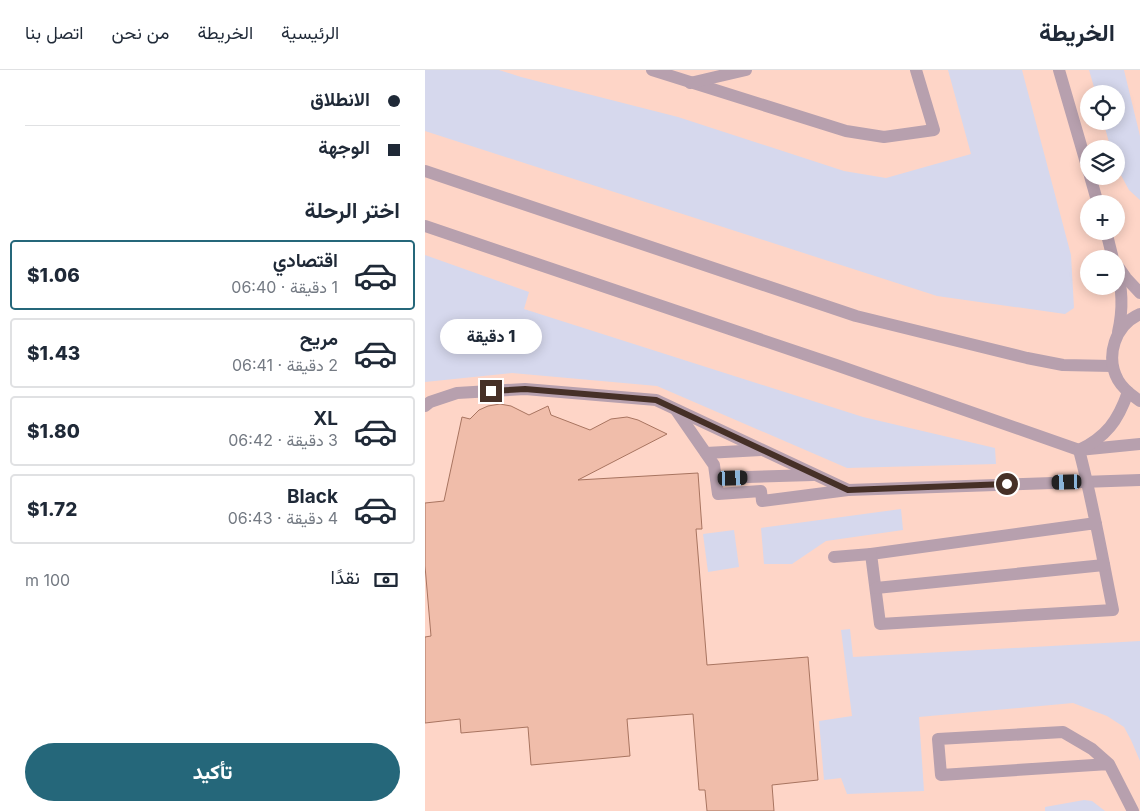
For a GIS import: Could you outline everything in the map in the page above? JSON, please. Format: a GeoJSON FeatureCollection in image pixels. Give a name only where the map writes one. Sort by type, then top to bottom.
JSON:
{"type":"FeatureCollection","features":[{"type":"Feature","properties":{"kind":"street"},"geometry":{"type":"LineString","coordinates":[[652,70],[846,131],[884,137],[934,130],[916,70]]}},
{"type":"Feature","properties":{"kind":"street"},"geometry":{"type":"LineString","coordinates":[[690,83],[746,70]]}},
{"type":"Feature","properties":{"kind":"street"},"geometry":{"type":"LineString","coordinates":[[1059,70],[1080,143]]}},
{"type":"Feature","properties":{"kind":"street"},"geometry":{"type":"LineString","coordinates":[[425,171],[856,316],[1027,358],[1063,365],[1112,366]]}},
{"type":"Feature","properties":{"kind":"street"},"geometry":{"type":"LineString","coordinates":[[425,226],[836,365],[1079,450],[1140,444]]}},
{"type":"Feature","properties":{"kind":"street"},"geometry":{"type":"LineString","coordinates":[[1125,277],[1140,292]]}},
{"type":"Feature","properties":{"kind":"street"},"geometry":{"type":"LineString","coordinates":[[1121,295],[1122,304],[1112,351],[1112,366],[1118,380],[1127,392],[1140,401]]}},
{"type":"Feature","properties":{"kind":"street"},"geometry":{"type":"LineString","coordinates":[[1116,338],[1124,325],[1140,314]]}},
{"type":"Feature","properties":{"kind":"street"},"geometry":{"type":"LineString","coordinates":[[425,406],[430,402],[457,393],[525,389],[656,400],[848,490]]}},
{"type":"Feature","properties":{"kind":"street"},"geometry":{"type":"LineString","coordinates":[[1079,450],[1093,443],[1115,421],[1123,408],[1127,392]]}},
{"type":"Feature","properties":{"kind":"street"},"geometry":{"type":"LineString","coordinates":[[675,409],[715,465],[718,494],[761,491],[762,501],[848,490],[1140,480]]}},
{"type":"Feature","properties":{"kind":"street"},"geometry":{"type":"LineString","coordinates":[[706,453],[762,450]]}},
{"type":"Feature","properties":{"kind":"street"},"geometry":{"type":"LineString","coordinates":[[871,554],[880,624],[1113,610],[1079,450]]}},
{"type":"Feature","properties":{"kind":"street"},"geometry":{"type":"LineString","coordinates":[[716,478],[817,475]]}},
{"type":"Feature","properties":{"kind":"street"},"geometry":{"type":"LineString","coordinates":[[834,557],[871,554],[1096,523]]}},
{"type":"Feature","properties":{"kind":"street"},"geometry":{"type":"LineString","coordinates":[[876,588],[1104,565]]}},
{"type":"Feature","properties":{"kind":"street"},"geometry":{"type":"LineString","coordinates":[[1109,764],[941,775],[938,739],[1063,732],[1093,750],[1109,764],[1133,811]]}},
{"type":"Feature","properties":{"kind":"shaded area"},"geometry":{"type":"Polygon","coordinates":[[[425,70],[1140,70],[1140,811],[425,811],[425,70]]]}},
{"type":"Feature","properties":{"kind":"shaded area"},"geometry":{"type":"Polygon","coordinates":[[[425,70],[499,70],[678,117],[844,171],[886,178],[971,154],[948,70],[1022,70],[1071,255],[1074,308],[1065,314],[937,296],[425,131],[425,70]]]}},
{"type":"Feature","properties":{"kind":"shaded area"},"geometry":{"type":"Polygon","coordinates":[[[1089,70],[1124,70],[1140,136],[1140,200],[1129,190],[1125,183],[1125,140],[1108,140],[1106,130],[1125,130],[1125,85],[1093,85],[1089,70]]]}},
{"type":"Feature","properties":{"kind":"shaded area"},"geometry":{"type":"Polygon","coordinates":[[[425,255],[529,292],[524,309],[863,417],[995,448],[996,464],[847,468],[657,386],[512,373],[425,382],[425,255]]]}},
{"type":"Feature","properties":{"kind":"shaded area"},"geometry":{"type":"Polygon","coordinates":[[[901,509],[903,530],[826,541],[792,564],[764,564],[761,528],[901,509]]]}},
{"type":"Feature","properties":{"kind":"shaded area"},"geometry":{"type":"Polygon","coordinates":[[[734,530],[739,567],[708,572],[703,534],[734,530]]]}},
{"type":"Feature","properties":{"kind":"shaded area"},"geometry":{"type":"Polygon","coordinates":[[[850,629],[853,657],[1140,641],[1140,761],[1124,727],[1107,716],[1073,703],[919,717],[924,791],[847,794],[841,778],[824,780],[819,721],[852,716],[841,630],[850,629]]]}},
{"type":"Feature","properties":{"kind":"shaded area"},"geometry":{"type":"Polygon","coordinates":[[[1084,800],[1092,801],[1105,811],[1045,811],[1045,807],[1084,800]]]}},
{"type":"Feature","properties":{"kind":"building"},"geometry":{"type":"Polygon","coordinates":[[[500,404],[511,406],[529,415],[548,406],[551,415],[590,430],[611,419],[627,417],[638,420],[667,434],[578,480],[698,473],[702,529],[696,529],[707,665],[808,657],[818,780],[772,785],[774,811],[707,811],[705,790],[699,790],[693,714],[627,719],[630,756],[531,765],[528,727],[461,733],[460,719],[425,723],[425,637],[431,636],[425,566],[425,503],[444,501],[462,417],[470,419],[479,410],[500,404]]]}},
{"type":"Feature","properties":{"kind":"route"},"geometry":{"type":"LineString","coordinates":[[491,391],[525,389],[656,400],[848,490],[1007,484]]}}]}
